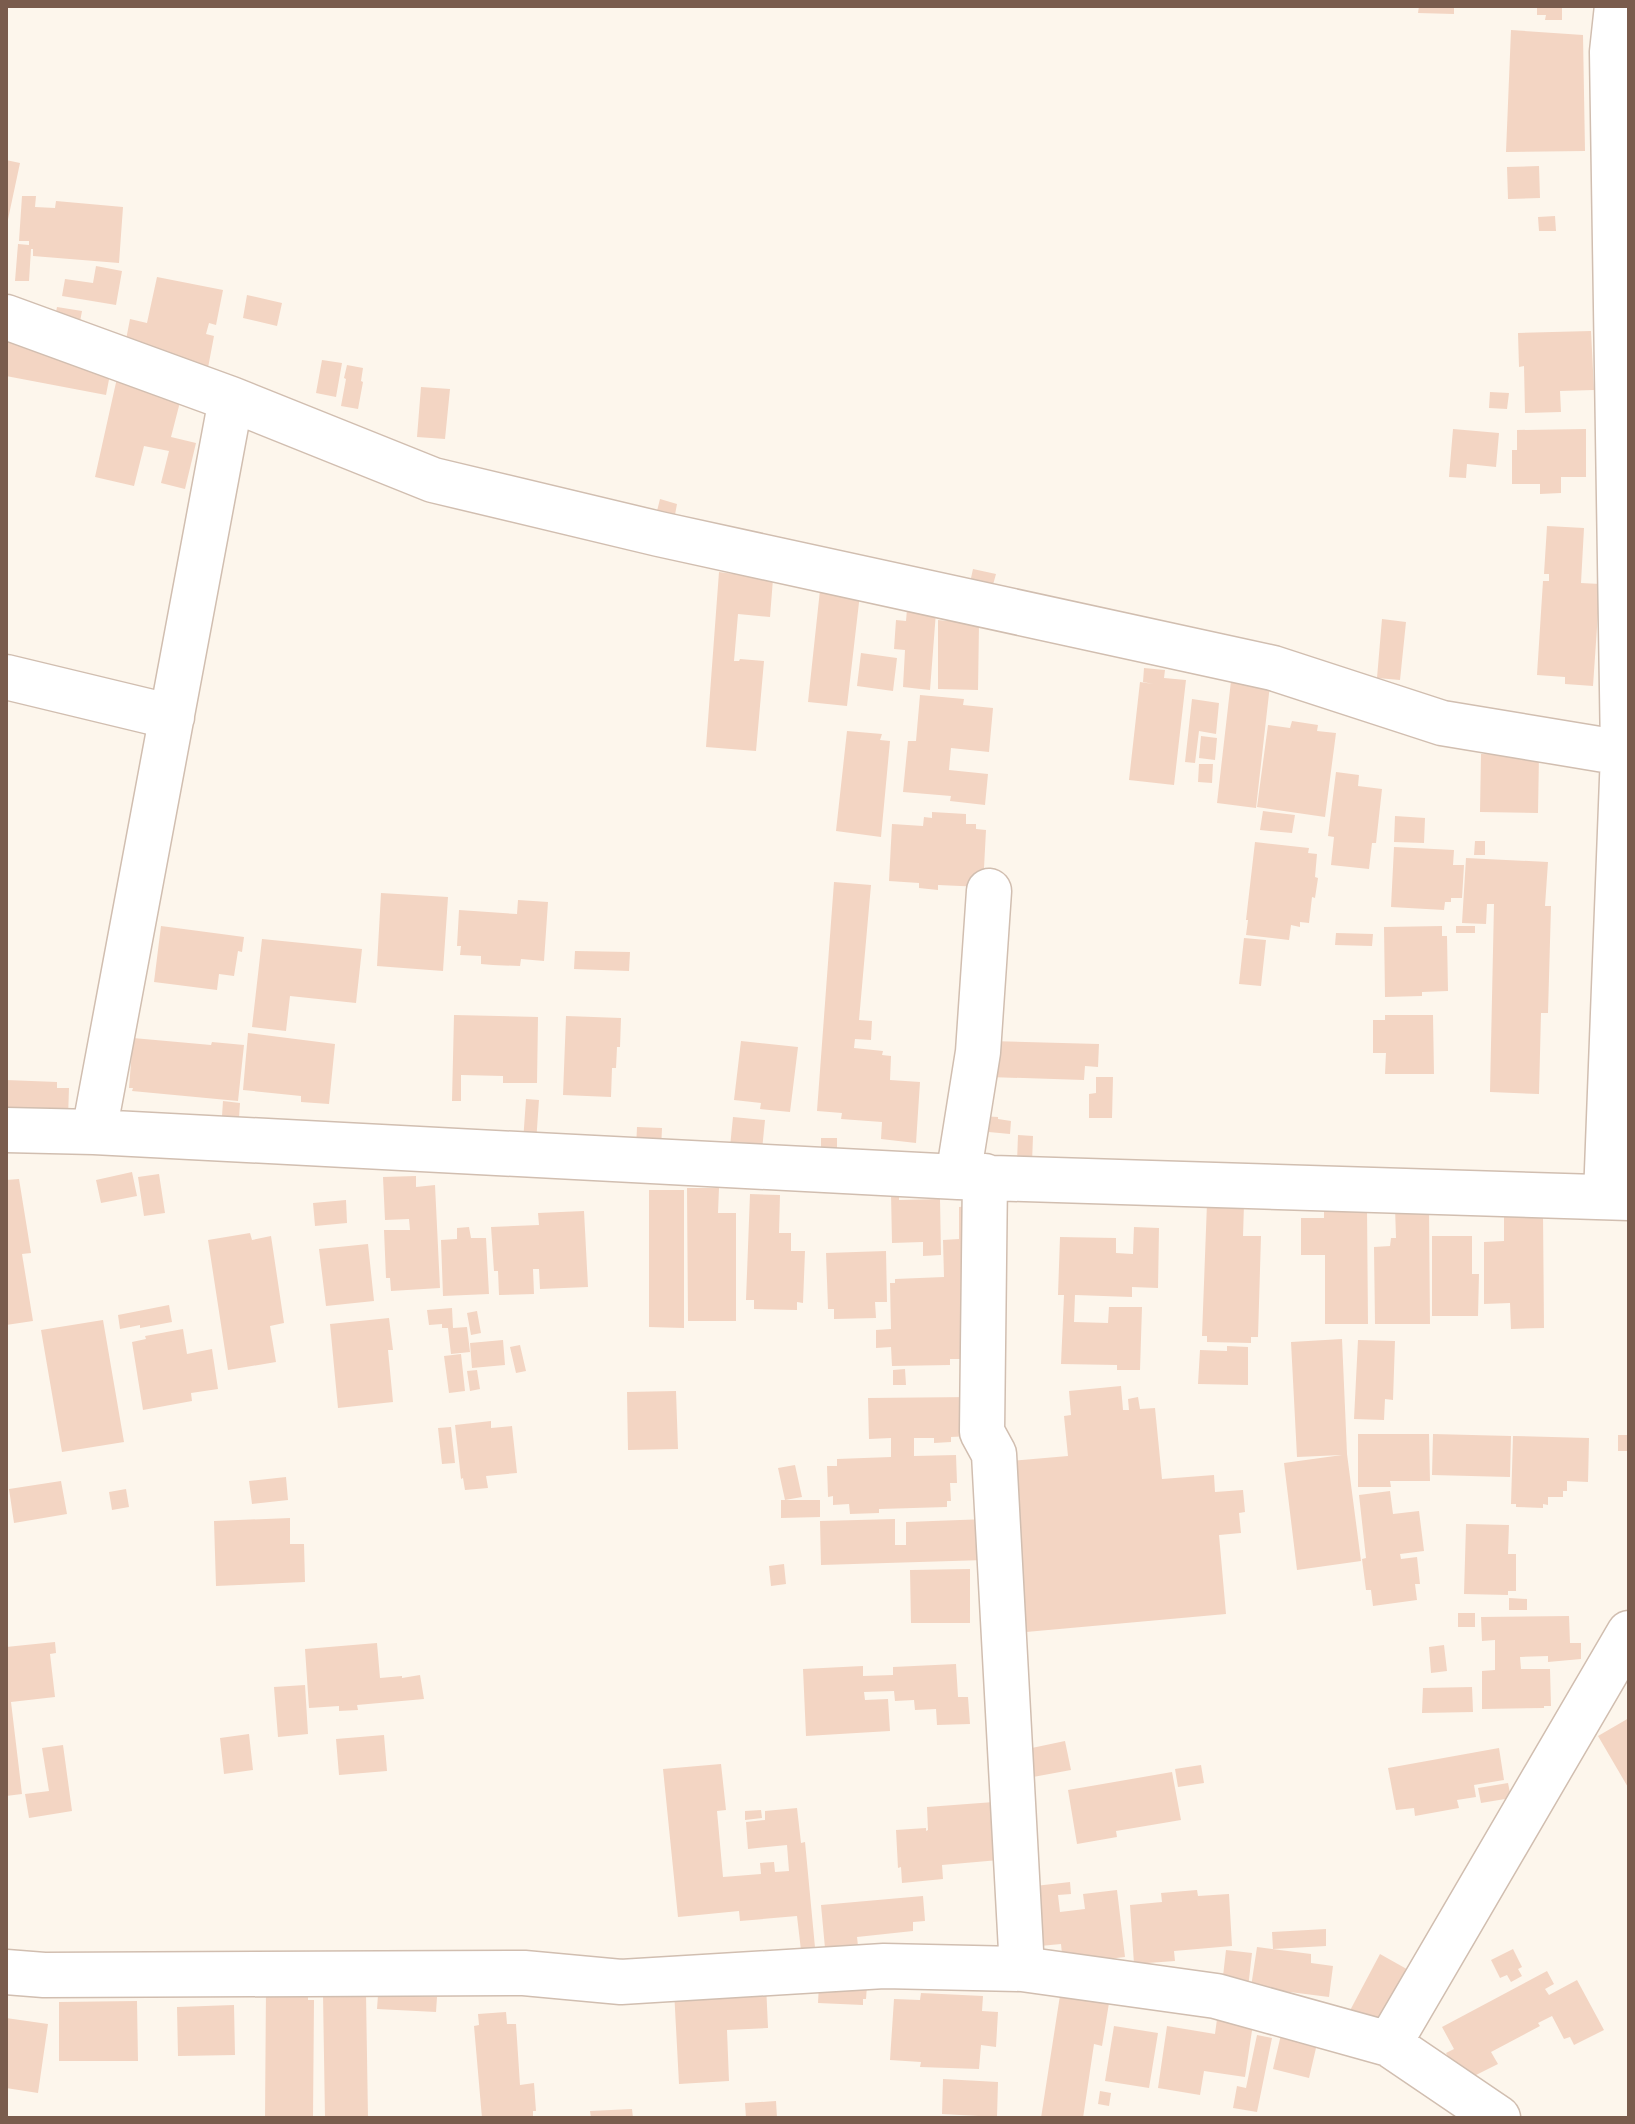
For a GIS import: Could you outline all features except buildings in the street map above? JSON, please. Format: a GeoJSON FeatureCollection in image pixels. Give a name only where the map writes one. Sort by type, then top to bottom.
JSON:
{"type":"FeatureCollection","features":[{"type":"Feature","properties":{"kind":"street"},"geometry":{"type":"LineString","coordinates":[[6,1130],[972,1176],[1617,1197],[1623,753],[1612,52],[1617,6]]}},
{"type":"Feature","properties":{"kind":"street"},"geometry":{"type":"LineString","coordinates":[[6,317],[231,399],[433,480],[659,534],[1273,668],[1442,723],[1623,753]]}},
{"type":"Feature","properties":{"kind":"street"},"geometry":{"type":"LineString","coordinates":[[94,1132],[231,399]]}},
{"type":"Feature","properties":{"kind":"street"},"geometry":{"type":"LineString","coordinates":[[6,677],[172,717]]}},
{"type":"Feature","properties":{"kind":"street"},"geometry":{"type":"LineString","coordinates":[[989,891],[972,1176],[982,1432],[994,1454],[1022,1969]]}},
{"type":"Feature","properties":{"kind":"street"},"geometry":{"type":"LineString","coordinates":[[1389,2044],[1629,1633]]}},
{"type":"Feature","properties":{"kind":"street"},"geometry":{"type":"LineString","coordinates":[[6,1972],[44,1975],[524,1973],[621,1982],[884,1966],[1022,1969],[1216,1996],[1389,2044],[1498,2118]]}}]}
